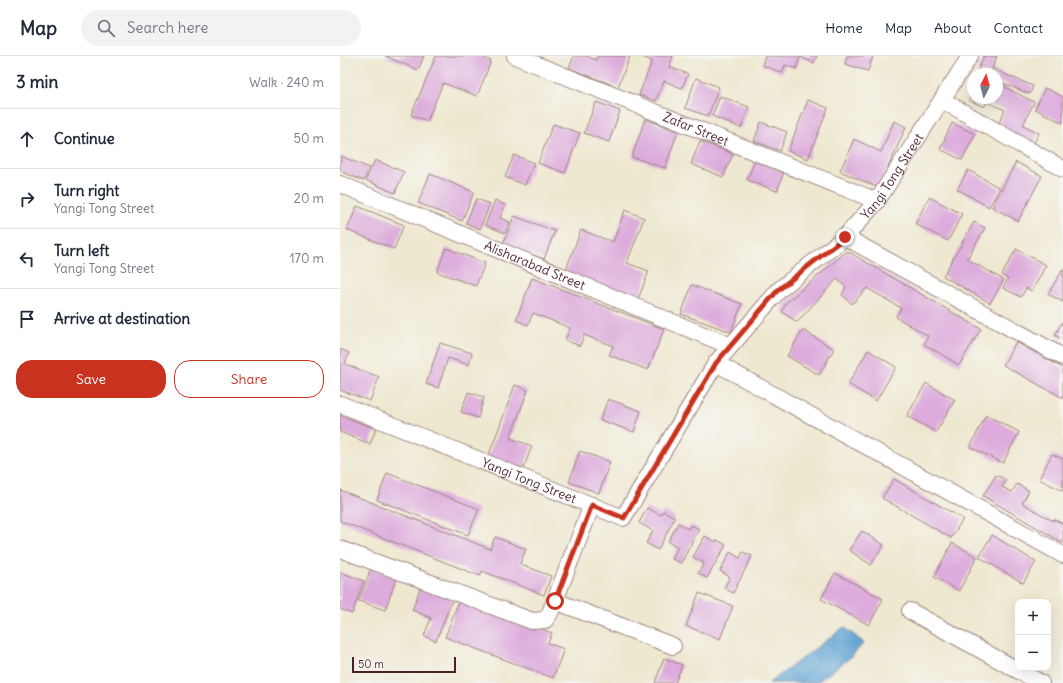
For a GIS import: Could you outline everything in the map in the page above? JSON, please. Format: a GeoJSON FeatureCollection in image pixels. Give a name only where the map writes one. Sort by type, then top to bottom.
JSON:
{"type":"FeatureCollection","features":[{"type":"Feature","properties":{"kind":"street","name":"Zafar Street"},"geometry":{"type":"LineString","coordinates":[[515,56],[877,201]]}},
{"type":"Feature","properties":{"kind":"street","name":"Yangi Tong Street"},"geometry":{"type":"LineString","coordinates":[[340,404],[624,518],[716,363],[778,290],[845,237],[877,201],[970,56]]}},
{"type":"Feature","properties":{"kind":"street"},"geometry":{"type":"LineString","coordinates":[[942,100],[1063,169]]}},
{"type":"Feature","properties":{"kind":"street","name":"Alisharabad Street"},"geometry":{"type":"LineString","coordinates":[[340,184],[730,346]]}},
{"type":"Feature","properties":{"kind":"street"},"geometry":{"type":"LineString","coordinates":[[845,237],[1063,357]]}},
{"type":"Feature","properties":{"kind":"street"},"geometry":{"type":"LineString","coordinates":[[716,363],[1063,555]]}},
{"type":"Feature","properties":{"kind":"street"},"geometry":{"type":"LineString","coordinates":[[340,549],[532,621],[545,620],[555,601],[592,505]]}},
{"type":"Feature","properties":{"kind":"street"},"geometry":{"type":"LineString","coordinates":[[555,601],[672,646]]}},
{"type":"Feature","properties":{"kind":"street"},"geometry":{"type":"LineString","coordinates":[[910,611],[1041,683]]}},
{"type":"Feature","properties":{"kind":"water"},"geometry":{"type":"Polygon","coordinates":[[[844,627],[864,643],[851,657],[816,683],[769,683],[844,627]]]}},
{"type":"Feature","properties":{"kind":"building"},"geometry":{"type":"Polygon","coordinates":[[[385,56],[424,56],[418,70],[385,56]]]}},
{"type":"Feature","properties":{"kind":"building"},"geometry":{"type":"Polygon","coordinates":[[[436,56],[480,56],[491,61],[477,96],[443,83],[427,121],[411,115],[436,56]]]}},
{"type":"Feature","properties":{"kind":"building"},"geometry":{"type":"Polygon","coordinates":[[[574,56],[586,56],[596,60],[598,56],[630,56],[618,87],[569,68],[574,56]]]}},
{"type":"Feature","properties":{"kind":"building"},"geometry":{"type":"Polygon","coordinates":[[[640,56],[673,56],[669,67],[688,74],[682,88],[664,81],[656,101],[639,95],[652,61],[640,56]]]}},
{"type":"Feature","properties":{"kind":"building"},"geometry":{"type":"Polygon","coordinates":[[[765,56],[817,56],[814,63],[800,57],[796,69],[785,65],[782,73],[762,65],[765,56]]]}},
{"type":"Feature","properties":{"kind":"building"},"geometry":{"type":"Polygon","coordinates":[[[847,56],[873,56],[868,71],[845,64],[847,56]]]}},
{"type":"Feature","properties":{"kind":"building"},"geometry":{"type":"Polygon","coordinates":[[[984,56],[997,56],[992,68],[979,68],[984,56]]]}},
{"type":"Feature","properties":{"kind":"building"},"geometry":{"type":"Polygon","coordinates":[[[1003,74],[1033,86],[1030,94],[1003,83],[1003,74]]]}},
{"type":"Feature","properties":{"kind":"building"},"geometry":{"type":"Polygon","coordinates":[[[696,78],[719,87],[708,116],[685,108],[696,78]]]}},
{"type":"Feature","properties":{"kind":"building"},"geometry":{"type":"Polygon","coordinates":[[[1003,86],[1034,102],[1023,125],[1039,133],[1033,145],[997,127],[1005,110],[992,104],[1003,104],[1003,86]]]}},
{"type":"Feature","properties":{"kind":"building"},"geometry":{"type":"Polygon","coordinates":[[[1045,88],[1063,97],[1063,123],[1035,109],[1045,88]]]}},
{"type":"Feature","properties":{"kind":"building"},"geometry":{"type":"Polygon","coordinates":[[[720,96],[749,107],[741,128],[712,116],[720,96]]]}},
{"type":"Feature","properties":{"kind":"building"},"geometry":{"type":"Polygon","coordinates":[[[808,100],[828,108],[808,159],[788,151],[808,100]]]}},
{"type":"Feature","properties":{"kind":"building"},"geometry":{"type":"Polygon","coordinates":[[[596,102],[620,111],[609,142],[584,133],[596,102]]]}},
{"type":"Feature","properties":{"kind":"building"},"geometry":{"type":"Polygon","coordinates":[[[978,104],[986,104],[984,107],[978,104]]]}},
{"type":"Feature","properties":{"kind":"building"},"geometry":{"type":"Polygon","coordinates":[[[645,119],[678,131],[665,168],[632,157],[645,119]]]}},
{"type":"Feature","properties":{"kind":"building"},"geometry":{"type":"Polygon","coordinates":[[[894,121],[906,127],[879,188],[840,171],[854,139],[881,152],[894,121]]]}},
{"type":"Feature","properties":{"kind":"building"},"geometry":{"type":"Polygon","coordinates":[[[761,122],[787,132],[780,151],[754,141],[761,122]]]}},
{"type":"Feature","properties":{"kind":"building"},"geometry":{"type":"Polygon","coordinates":[[[952,123],[975,134],[962,160],[940,149],[952,123]]]}},
{"type":"Feature","properties":{"kind":"building"},"geometry":{"type":"Polygon","coordinates":[[[553,124],[580,133],[565,173],[538,163],[553,124]]]}},
{"type":"Feature","properties":{"kind":"building"},"geometry":{"type":"Polygon","coordinates":[[[700,141],[733,154],[723,177],[691,164],[700,141]]]}},
{"type":"Feature","properties":{"kind":"building"},"geometry":{"type":"Polygon","coordinates":[[[514,155],[534,163],[525,185],[505,177],[514,155]]]}},
{"type":"Feature","properties":{"kind":"building"},"geometry":{"type":"Polygon","coordinates":[[[341,156],[369,168],[364,181],[340,171],[341,156]]]}},
{"type":"Feature","properties":{"kind":"building"},"geometry":{"type":"Polygon","coordinates":[[[375,160],[404,172],[395,193],[366,180],[375,160]]]}},
{"type":"Feature","properties":{"kind":"building"},"geometry":{"type":"Polygon","coordinates":[[[755,160],[784,172],[777,191],[747,180],[755,160]]]}},
{"type":"Feature","properties":{"kind":"building"},"geometry":{"type":"Polygon","coordinates":[[[1016,162],[1042,176],[1018,221],[992,207],[1016,162]]]}},
{"type":"Feature","properties":{"kind":"building"},"geometry":{"type":"Polygon","coordinates":[[[968,170],[1000,188],[989,207],[957,189],[968,170]]]}},
{"type":"Feature","properties":{"kind":"building"},"geometry":{"type":"Polygon","coordinates":[[[430,174],[474,192],[462,221],[418,203],[430,174]]]}},
{"type":"Feature","properties":{"kind":"building"},"geometry":{"type":"Polygon","coordinates":[[[929,197],[962,214],[948,241],[915,224],[929,197]]]}},
{"type":"Feature","properties":{"kind":"building"},"geometry":{"type":"Polygon","coordinates":[[[476,199],[490,204],[480,229],[466,223],[476,199]]]}},
{"type":"Feature","properties":{"kind":"building"},"geometry":{"type":"Polygon","coordinates":[[[495,200],[505,205],[500,218],[510,222],[505,233],[485,225],[495,200]]]}},
{"type":"Feature","properties":{"kind":"building"},"geometry":{"type":"Polygon","coordinates":[[[357,206],[404,225],[394,249],[347,230],[357,206]]]}},
{"type":"Feature","properties":{"kind":"building"},"geometry":{"type":"Polygon","coordinates":[[[625,210],[644,218],[627,263],[649,271],[638,299],[565,272],[581,230],[613,242],[625,210]]]}},
{"type":"Feature","properties":{"kind":"building"},"geometry":{"type":"Polygon","coordinates":[[[514,216],[555,231],[544,259],[503,244],[514,216]]]}},
{"type":"Feature","properties":{"kind":"building"},"geometry":{"type":"Polygon","coordinates":[[[974,222],[985,228],[967,259],[1004,280],[990,303],[943,276],[974,222]]]}},
{"type":"Feature","properties":{"kind":"building"},"geometry":{"type":"Polygon","coordinates":[[[446,248],[485,263],[476,286],[437,272],[446,248]]]}},
{"type":"Feature","properties":{"kind":"building"},"geometry":{"type":"Polygon","coordinates":[[[1016,249],[1046,265],[1032,291],[1026,288],[1021,297],[1003,288],[1008,279],[1002,275],[1016,249]]]}},
{"type":"Feature","properties":{"kind":"building"},"geometry":{"type":"Polygon","coordinates":[[[847,251],[981,329],[959,365],[924,344],[928,336],[896,317],[901,308],[867,288],[852,304],[842,295],[846,287],[837,279],[797,322],[782,312],[786,303],[847,251]]]}},
{"type":"Feature","properties":{"kind":"building"},"geometry":{"type":"Polygon","coordinates":[[[1063,269],[1063,302],[1048,294],[1063,269]]]}},
{"type":"Feature","properties":{"kind":"building"},"geometry":{"type":"Polygon","coordinates":[[[532,278],[664,329],[648,370],[609,355],[613,346],[584,335],[580,346],[565,340],[570,328],[533,313],[528,325],[516,320],[532,278]]]}},
{"type":"Feature","properties":{"kind":"building"},"geometry":{"type":"Polygon","coordinates":[[[692,285],[742,304],[731,332],[681,314],[692,285]]]}},
{"type":"Feature","properties":{"kind":"building"},"geometry":{"type":"Polygon","coordinates":[[[1063,321],[1063,340],[1055,335],[1063,321]]]}},
{"type":"Feature","properties":{"kind":"building"},"geometry":{"type":"Polygon","coordinates":[[[803,330],[834,349],[819,375],[787,356],[803,330]]]}},
{"type":"Feature","properties":{"kind":"building"},"geometry":{"type":"Polygon","coordinates":[[[1016,342],[1063,368],[1063,398],[1003,365],[1016,342]]]}},
{"type":"Feature","properties":{"kind":"building"},"geometry":{"type":"Polygon","coordinates":[[[440,343],[472,353],[469,365],[448,358],[438,388],[426,384],[440,343]]]}},
{"type":"Feature","properties":{"kind":"building"},"geometry":{"type":"Polygon","coordinates":[[[340,349],[349,353],[345,364],[379,377],[370,401],[340,390],[340,349]]]}},
{"type":"Feature","properties":{"kind":"building"},"geometry":{"type":"Polygon","coordinates":[[[868,350],[896,367],[876,401],[848,384],[868,350]]]}},
{"type":"Feature","properties":{"kind":"building"},"geometry":{"type":"Polygon","coordinates":[[[926,383],[955,400],[936,432],[907,416],[926,383]]]}},
{"type":"Feature","properties":{"kind":"building"},"geometry":{"type":"Polygon","coordinates":[[[515,385],[528,390],[510,438],[532,446],[522,472],[487,460],[515,385]]]}},
{"type":"Feature","properties":{"kind":"building"},"geometry":{"type":"Polygon","coordinates":[[[468,392],[484,397],[478,418],[461,412],[468,392]]]}},
{"type":"Feature","properties":{"kind":"building"},"geometry":{"type":"Polygon","coordinates":[[[608,399],[641,411],[634,432],[600,420],[608,399]]]}},
{"type":"Feature","properties":{"kind":"building"},"geometry":{"type":"Polygon","coordinates":[[[340,415],[376,429],[370,444],[340,432],[340,415]]]}},
{"type":"Feature","properties":{"kind":"building"},"geometry":{"type":"Polygon","coordinates":[[[986,415],[1019,432],[1003,463],[970,447],[986,415]]]}},
{"type":"Feature","properties":{"kind":"building"},"geometry":{"type":"Polygon","coordinates":[[[580,451],[610,462],[599,493],[569,482],[580,451]]]}},
{"type":"Feature","properties":{"kind":"building"},"geometry":{"type":"Polygon","coordinates":[[[1052,454],[1063,459],[1063,491],[1039,479],[1052,454]]]}},
{"type":"Feature","properties":{"kind":"building"},"geometry":{"type":"Polygon","coordinates":[[[387,473],[479,509],[468,535],[377,500],[387,473]]]}},
{"type":"Feature","properties":{"kind":"building"},"geometry":{"type":"Polygon","coordinates":[[[996,475],[1006,480],[1002,487],[1012,492],[1017,484],[1029,491],[1022,503],[1053,521],[1054,519],[1063,524],[1063,543],[983,496],[996,475]]]}},
{"type":"Feature","properties":{"kind":"building"},"geometry":{"type":"Polygon","coordinates":[[[894,479],[963,519],[951,538],[882,498],[894,479]]]}},
{"type":"Feature","properties":{"kind":"building"},"geometry":{"type":"Polygon","coordinates":[[[340,490],[490,549],[495,537],[526,549],[520,564],[551,576],[544,595],[482,571],[480,576],[340,521],[340,490]]]}},
{"type":"Feature","properties":{"kind":"building"},"geometry":{"type":"Polygon","coordinates":[[[647,508],[661,515],[663,511],[675,517],[658,550],[646,543],[653,531],[639,523],[647,508]]]}},
{"type":"Feature","properties":{"kind":"building"},"geometry":{"type":"Polygon","coordinates":[[[678,523],[688,529],[691,525],[699,529],[681,563],[672,559],[678,547],[668,542],[678,523]]]}},
{"type":"Feature","properties":{"kind":"building"},"geometry":{"type":"Polygon","coordinates":[[[862,531],[884,545],[871,565],[849,550],[862,531]]]}},
{"type":"Feature","properties":{"kind":"building"},"geometry":{"type":"Polygon","coordinates":[[[992,535],[1036,562],[1023,583],[979,557],[992,535]]]}},
{"type":"Feature","properties":{"kind":"building"},"geometry":{"type":"Polygon","coordinates":[[[705,536],[726,545],[707,578],[698,573],[704,563],[693,557],[705,536]]]}},
{"type":"Feature","properties":{"kind":"building"},"geometry":{"type":"Polygon","coordinates":[[[952,543],[977,557],[959,591],[934,577],[952,543]]]}},
{"type":"Feature","properties":{"kind":"building"},"geometry":{"type":"Polygon","coordinates":[[[730,552],[740,558],[743,552],[752,556],[733,593],[724,588],[730,577],[720,571],[730,552]]]}},
{"type":"Feature","properties":{"kind":"building"},"geometry":{"type":"Polygon","coordinates":[[[371,568],[397,577],[385,610],[359,601],[371,568]]]}},
{"type":"Feature","properties":{"kind":"building"},"geometry":{"type":"Polygon","coordinates":[[[340,572],[364,581],[352,614],[340,609],[340,572]]]}},
{"type":"Feature","properties":{"kind":"building"},"geometry":{"type":"Polygon","coordinates":[[[835,573],[883,599],[869,625],[821,599],[835,573]]]}},
{"type":"Feature","properties":{"kind":"building"},"geometry":{"type":"Polygon","coordinates":[[[421,586],[453,598],[436,641],[424,636],[431,618],[412,610],[421,586]]]}},
{"type":"Feature","properties":{"kind":"building"},"geometry":{"type":"Polygon","coordinates":[[[699,593],[733,606],[720,639],[686,626],[699,593]]]}},
{"type":"Feature","properties":{"kind":"building"},"geometry":{"type":"Polygon","coordinates":[[[460,598],[552,633],[548,643],[564,649],[553,678],[445,637],[460,598]]]}},
{"type":"Feature","properties":{"kind":"building"},"geometry":{"type":"Polygon","coordinates":[[[664,658],[682,665],[675,683],[655,683],[664,658]]]}},
{"type":"Feature","properties":{"kind":"route"},"geometry":{"type":"LineString","coordinates":[[555,601],[592,505],[624,518],[716,363],[778,290],[845,237]]}}]}
